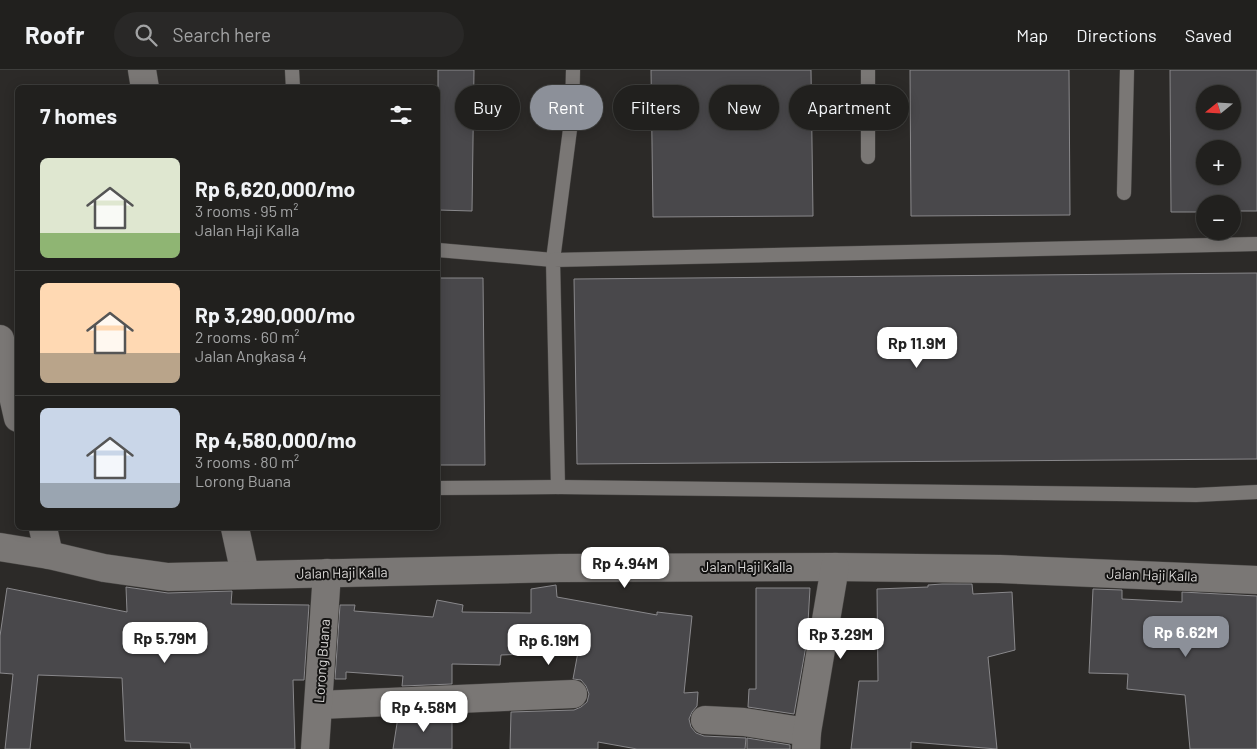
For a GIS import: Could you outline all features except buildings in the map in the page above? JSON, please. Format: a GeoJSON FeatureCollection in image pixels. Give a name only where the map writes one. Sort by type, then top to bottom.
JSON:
{"type":"FeatureCollection","features":[{"type":"Feature","properties":{"kind":"street"},"geometry":{"type":"LineString","coordinates":[[142,70],[144,85]]}},
{"type":"Feature","properties":{"kind":"street"},"geometry":{"type":"LineString","coordinates":[[1,351],[15,406]]}},
{"type":"Feature","properties":{"kind":"street"},"geometry":{"type":"LineString","coordinates":[[43,530],[48,555]]}},
{"type":"Feature","properties":{"kind":"street"},"geometry":{"type":"LineString","coordinates":[[234,530],[245,574]]}},
{"type":"Feature","properties":{"kind":"street","name":"Jalan Haji Kalla"},"geometry":{"type":"LineString","coordinates":[[0,547],[48,555],[104,568],[168,577],[560,568],[835,567],[1000,569],[1257,580]]}},
{"type":"Feature","properties":{"kind":"street"},"geometry":{"type":"LineString","coordinates":[[705,720],[744,722],[807,740],[835,567]]}},
{"type":"Feature","properties":{"kind":"street","name":"Lorong Buana"},"geometry":{"type":"LineString","coordinates":[[315,749],[327,573]]}},
{"type":"Feature","properties":{"kind":"street"},"geometry":{"type":"LineString","coordinates":[[319,705],[573,694]]}},
{"type":"Feature","properties":{"kind":"lane"},"geometry":{"type":"LineString","coordinates":[[292,70],[293,85]]}},
{"type":"Feature","properties":{"kind":"lane"},"geometry":{"type":"LineString","coordinates":[[558,487],[553,260],[572,114],[573,70]]}},
{"type":"Feature","properties":{"kind":"lane"},"geometry":{"type":"LineString","coordinates":[[868,70],[868,157]]}},
{"type":"Feature","properties":{"kind":"lane"},"geometry":{"type":"LineString","coordinates":[[1124,193],[1127,70]]}},
{"type":"Feature","properties":{"kind":"lane"},"geometry":{"type":"LineString","coordinates":[[440,250],[553,260],[1257,244]]}},
{"type":"Feature","properties":{"kind":"lane"},"geometry":{"type":"LineString","coordinates":[[440,488],[558,487],[1196,495],[1257,492]]}}]}
